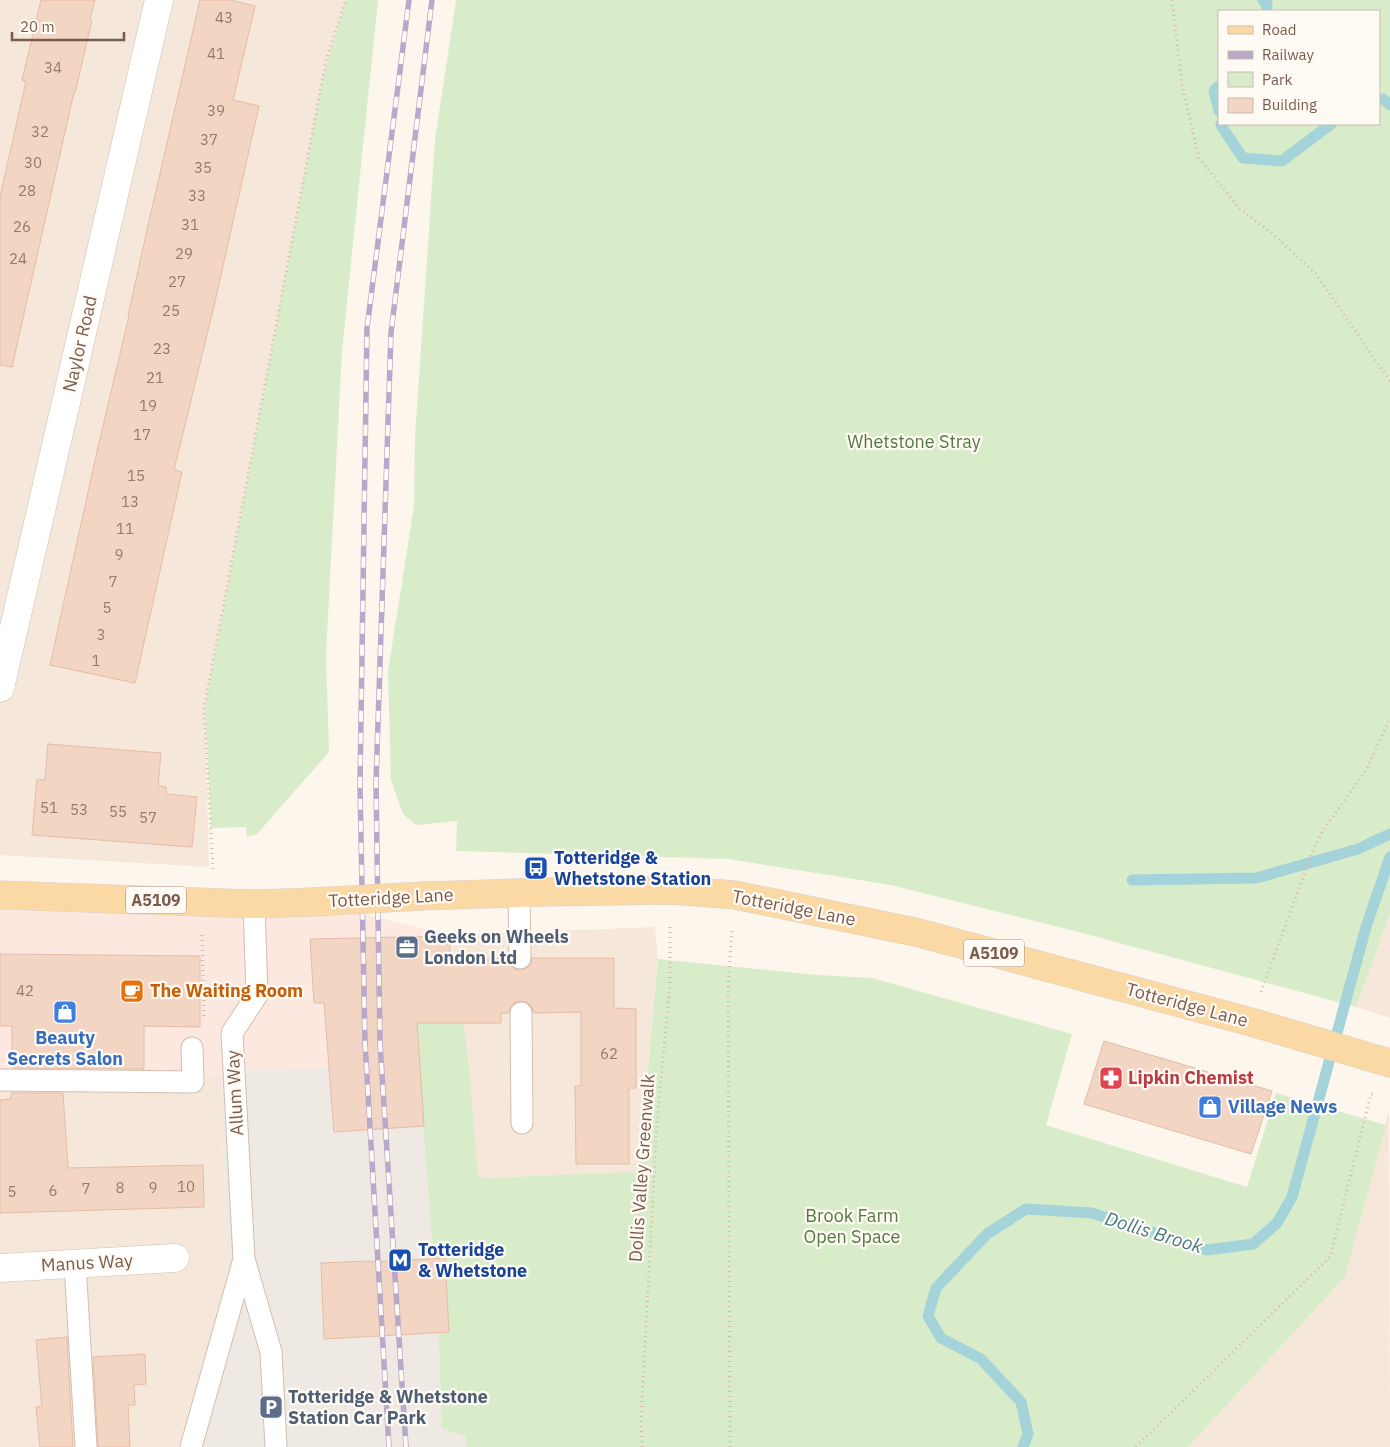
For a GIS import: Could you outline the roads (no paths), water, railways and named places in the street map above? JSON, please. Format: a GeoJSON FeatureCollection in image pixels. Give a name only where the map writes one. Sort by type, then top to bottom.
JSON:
{"type":"FeatureCollection","features":[{"type":"Feature","properties":{"kind":"main road","name":"Totteridge Lane"},"geometry":{"type":"LineString","coordinates":[[0,895],[254,904],[518,892],[671,890],[735,895],[915,932],[1251,1022],[1379,1059]]}},
{"type":"Feature","properties":{"kind":"street","name":"Naylor Road"},"geometry":{"type":"LineString","coordinates":[[0,688],[159,0]]}},
{"type":"Feature","properties":{"kind":"street","name":"Manus Way"},"geometry":{"type":"LineString","coordinates":[[0,1268],[175,1258]]}},
{"type":"Feature","properties":{"kind":"lane"},"geometry":{"type":"LineString","coordinates":[[518,892],[520,958]]}},
{"type":"Feature","properties":{"kind":"lane","name":"Allum Way"},"geometry":{"type":"LineString","coordinates":[[254,904],[257,995],[232,1033],[244,1259],[271,1352],[276,1447]]}},
{"type":"Feature","properties":{"kind":"lane"},"geometry":{"type":"LineString","coordinates":[[521,1013],[522,1123]]}},
{"type":"Feature","properties":{"kind":"lane"},"geometry":{"type":"LineString","coordinates":[[0,1080],[193,1082],[192,1048]]}},
{"type":"Feature","properties":{"kind":"lane","name":"Allum Way"},"geometry":{"type":"LineString","coordinates":[[191,1447],[244,1259]]}},
{"type":"Feature","properties":{"kind":"lane"},"geometry":{"type":"LineString","coordinates":[[75,1264],[86,1447]]}},
{"type":"Feature","properties":{"kind":"waterway","name":"Dollis Brook"},"geometry":{"type":"LineString","coordinates":[[1263,0],[1267,4],[1267,10]]}},
{"type":"Feature","properties":{"kind":"waterway","name":"Dollis Brook"},"geometry":{"type":"LineString","coordinates":[[1218,87],[1214,91],[1218,107]]}},
{"type":"Feature","properties":{"kind":"waterway","name":"Dollis Brook"},"geometry":{"type":"LineString","coordinates":[[1380,100],[1383,99],[1390,105]]}},
{"type":"Feature","properties":{"kind":"waterway","name":"Dollis Brook"},"geometry":{"type":"LineString","coordinates":[[1221,125],[1243,158],[1282,161],[1330,125]]}},
{"type":"Feature","properties":{"kind":"waterway"},"geometry":{"type":"LineString","coordinates":[[1132,880],[1256,878],[1358,849],[1390,834]]}},
{"type":"Feature","properties":{"kind":"waterway","name":"Dollis Brook"},"geometry":{"type":"LineString","coordinates":[[1023,1447],[1028,1434],[1021,1402],[981,1359],[941,1338],[928,1316],[936,1288],[987,1234],[1026,1209],[1092,1213],[1207,1250],[1253,1244],[1277,1223],[1292,1197],[1366,927],[1390,857]]}},
{"type":"Feature","properties":{"kind":"railway"},"geometry":{"type":"LineString","coordinates":[[389,1447],[365,1043],[360,785],[367,328],[409,0]]}},
{"type":"Feature","properties":{"kind":"railway"},"geometry":{"type":"LineString","coordinates":[[406,1447],[380,1043],[376,783],[391,333],[432,0]]}},
{"type":"Feature","properties":{"kind":"place","name":"Totteridge & Whetstone Station"},"geometry":{"type":"Point","coordinates":[536,868]}},
{"type":"Feature","properties":{"kind":"place","name":"Geeks on Wheels London Ltd"},"geometry":{"type":"Point","coordinates":[407,947]}},
{"type":"Feature","properties":{"kind":"place","name":"The Waiting Room"},"geometry":{"type":"Point","coordinates":[132,991]}},
{"type":"Feature","properties":{"kind":"place","name":"Beauty Secrets Salon"},"geometry":{"type":"Point","coordinates":[65,1012]}},
{"type":"Feature","properties":{"kind":"place","name":"Lipkin Chemist"},"geometry":{"type":"Point","coordinates":[1111,1078]}},
{"type":"Feature","properties":{"kind":"place","name":"Village News"},"geometry":{"type":"Point","coordinates":[1210,1107]}},
{"type":"Feature","properties":{"kind":"place","name":"Totteridge & Whetstone"},"geometry":{"type":"Point","coordinates":[400,1260]}},
{"type":"Feature","properties":{"kind":"place","name":"Totteridge & Whetstone Station Car Park"},"geometry":{"type":"Point","coordinates":[271,1407]}},
{"type":"Feature","properties":{"kind":"park label","name":"Whetstone Stray"},"geometry":{"type":"Point","coordinates":[914,442]}},
{"type":"Feature","properties":{"kind":"park label","name":"Brook Farm Open Space"},"geometry":{"type":"Point","coordinates":[852,1226]}}]}
